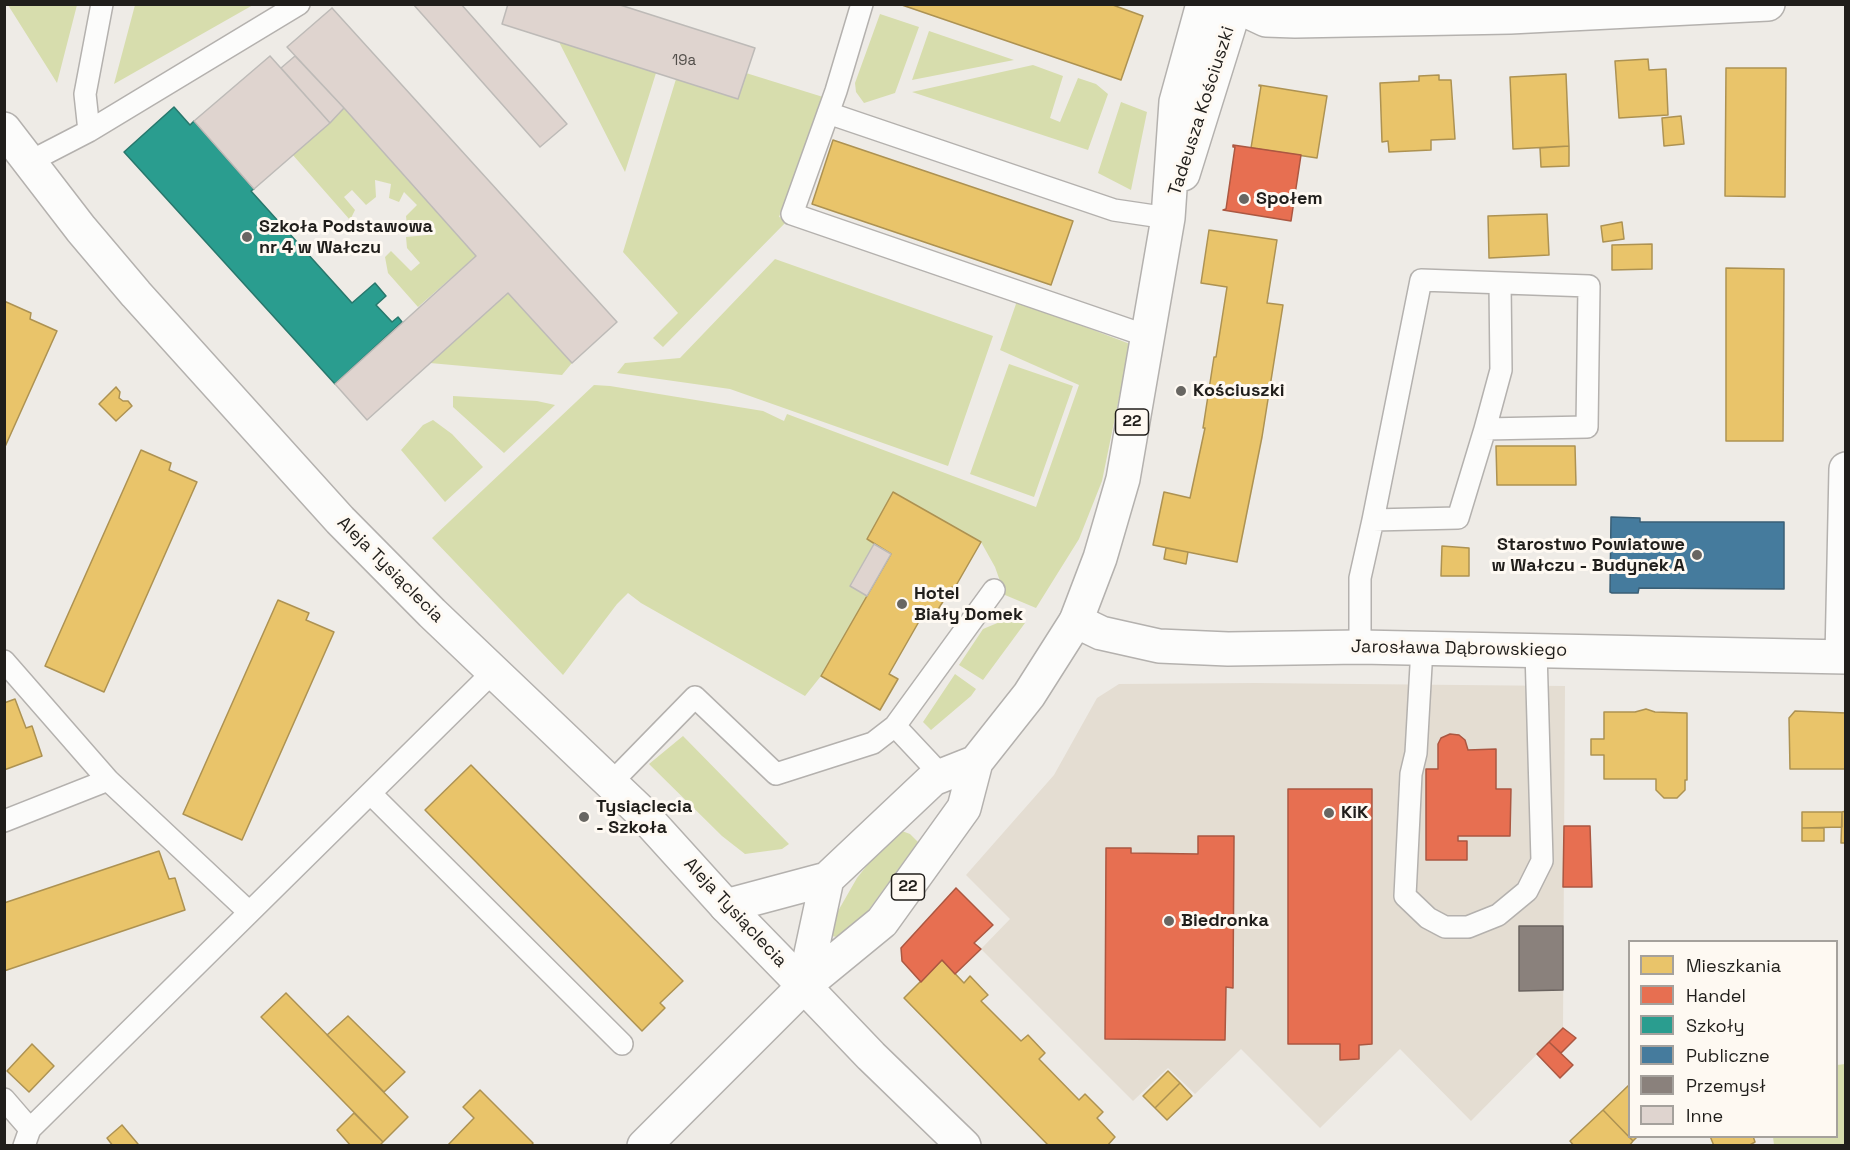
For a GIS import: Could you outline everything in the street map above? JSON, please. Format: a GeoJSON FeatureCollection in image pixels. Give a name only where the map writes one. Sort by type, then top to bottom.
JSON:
{"type":"FeatureCollection","features":[{"type":"Feature","properties":{"kind":"street","name":"Tadeusza Kościuszki"},"geometry":{"type":"LineString","coordinates":[[644,1146],[804,986],[882,922],[964,808],[976,762],[1029,695],[1076,621],[1100,558],[1122,479],[1168,218],[1176,102],[1203,4]]}},
{"type":"Feature","properties":{"kind":"street"},"geometry":{"type":"LineString","coordinates":[[1236,5],[1266,20],[1295,21],[1510,17],[1768,4]]}},
{"type":"Feature","properties":{"kind":"street","name":"Tadeusza Kościuszki"},"geometry":{"type":"LineString","coordinates":[[1168,218],[1236,5]]}},
{"type":"Feature","properties":{"kind":"street","name":"Aleja Tysiąclecia"},"geometry":{"type":"LineString","coordinates":[[4,129],[136,294],[340,520],[432,613],[652,824],[726,906],[871,1056],[964,1146]]}},
{"type":"Feature","properties":{"kind":"street"},"geometry":{"type":"LineString","coordinates":[[1844,657],[1845,469]]}},
{"type":"Feature","properties":{"kind":"street","name":"Jarosława Dąbrowskiego"},"geometry":{"type":"LineString","coordinates":[[1076,621],[1101,633],[1159,646],[1228,649],[1360,647],[1844,657]]}},
{"type":"Feature","properties":{"kind":"street"},"geometry":{"type":"LineString","coordinates":[[726,906],[827,879],[933,778],[976,762]]}},
{"type":"Feature","properties":{"kind":"street"},"geometry":{"type":"LineString","coordinates":[[804,986],[827,879]]}},
{"type":"Feature","properties":{"kind":"lane"},"geometry":{"type":"LineString","coordinates":[[89,130],[85,94],[102,4]]}},
{"type":"Feature","properties":{"kind":"lane"},"geometry":{"type":"LineString","coordinates":[[29,162],[89,130],[299,4]]}},
{"type":"Feature","properties":{"kind":"lane"},"geometry":{"type":"LineString","coordinates":[[862,4],[828,113],[792,214],[1147,336]]}},
{"type":"Feature","properties":{"kind":"lane"},"geometry":{"type":"LineString","coordinates":[[828,113],[1114,210],[1168,218]]}},
{"type":"Feature","properties":{"kind":"lane"},"geometry":{"type":"LineString","coordinates":[[1360,647],[1360,578],[1421,280],[1589,286],[1587,427],[1485,429]]}},
{"type":"Feature","properties":{"kind":"lane"},"geometry":{"type":"LineString","coordinates":[[1373,520],[1458,518],[1501,370],[1500,283]]}},
{"type":"Feature","properties":{"kind":"lane"},"geometry":{"type":"LineString","coordinates":[[611,783],[695,697],[776,774],[873,744],[896,726],[994,590]]}},
{"type":"Feature","properties":{"kind":"lane"},"geometry":{"type":"LineString","coordinates":[[1422,648],[1416,753],[1411,774],[1405,896],[1428,918],[1445,927],[1468,927],[1498,915],[1527,891],[1542,861],[1536,651]]}},
{"type":"Feature","properties":{"kind":"lane"},"geometry":{"type":"LineString","coordinates":[[4,661],[108,780],[249,912]]}},
{"type":"Feature","properties":{"kind":"lane"},"geometry":{"type":"LineString","coordinates":[[4,1099],[27,1137],[249,912],[493,672]]}},
{"type":"Feature","properties":{"kind":"lane"},"geometry":{"type":"LineString","coordinates":[[896,726],[941,775]]}},
{"type":"Feature","properties":{"kind":"lane"},"geometry":{"type":"LineString","coordinates":[[4,821],[108,780]]}},
{"type":"Feature","properties":{"kind":"lane"},"geometry":{"type":"LineString","coordinates":[[371,794],[622,1044]]}},
{"type":"Feature","properties":{"kind":"shaded area"},"geometry":{"type":"Polygon","coordinates":[[[1119,684],[1565,686],[1563,1028],[1471,1121],[1400,1049],[1320,1128],[1241,1049],[1195,1094],[1168,1068],[1133,1101],[981,949],[1010,919],[966,875],[1054,775],[1097,698],[1119,684]]]}},
{"type":"Feature","properties":{"kind":"green space"},"geometry":{"type":"Polygon","coordinates":[[[135,4],[253,5],[114,84],[135,4]]]}},
{"type":"Feature","properties":{"kind":"green space"},"geometry":{"type":"Polygon","coordinates":[[[8,5],[77,5],[57,83],[8,5]]]}},
{"type":"Feature","properties":{"kind":"green space"},"geometry":{"type":"Polygon","coordinates":[[[880,14],[919,27],[895,93],[864,103],[856,92],[855,83],[880,14]]]}},
{"type":"Feature","properties":{"kind":"green space"},"geometry":{"type":"Polygon","coordinates":[[[929,31],[1014,60],[912,80],[929,31]]]}},
{"type":"Feature","properties":{"kind":"green space"},"geometry":{"type":"Polygon","coordinates":[[[559,42],[656,73],[625,172],[559,42]]]}},
{"type":"Feature","properties":{"kind":"green space"},"geometry":{"type":"Polygon","coordinates":[[[1033,65],[1063,76],[1050,118],[1060,122],[1078,78],[1096,84],[1108,94],[1088,150],[912,92],[1033,65]]]}},
{"type":"Feature","properties":{"kind":"green space"},"geometry":{"type":"Polygon","coordinates":[[[746,73],[823,97],[779,217],[788,220],[663,347],[653,338],[678,313],[623,252],[676,79],[738,99],[746,73]]]}},
{"type":"Feature","properties":{"kind":"green space"},"geometry":{"type":"Polygon","coordinates":[[[1121,102],[1147,112],[1131,190],[1098,173],[1121,102]]]}},
{"type":"Feature","properties":{"kind":"green space"},"geometry":{"type":"Polygon","coordinates":[[[344,108],[476,256],[418,307],[388,273],[385,257],[391,251],[411,271],[420,263],[407,248],[406,237],[427,235],[425,224],[407,225],[406,216],[417,205],[404,192],[399,202],[389,198],[391,184],[375,180],[376,197],[366,205],[352,190],[344,197],[355,210],[350,220],[292,154],[344,108]]]}},
{"type":"Feature","properties":{"kind":"green space"},"geometry":{"type":"Polygon","coordinates":[[[775,259],[993,336],[948,466],[730,389],[617,373],[625,363],[680,358],[775,259]]]}},
{"type":"Feature","properties":{"kind":"green space"},"geometry":{"type":"Polygon","coordinates":[[[508,293],[572,363],[562,375],[430,363],[508,293]]]}},
{"type":"Feature","properties":{"kind":"green space"},"geometry":{"type":"Polygon","coordinates":[[[1017,301],[1130,344],[1102,481],[1079,539],[1036,608],[1005,595],[995,567],[981,542],[893,492],[867,539],[874,544],[850,585],[867,596],[821,676],[805,696],[641,603],[628,593],[563,675],[432,538],[594,385],[763,411],[784,421],[787,414],[1036,507],[1079,385],[1000,350],[1017,301]]]}},
{"type":"Feature","properties":{"kind":"green space"},"geometry":{"type":"Polygon","coordinates":[[[1009,364],[1073,386],[1034,497],[970,474],[1009,364]]]}},
{"type":"Feature","properties":{"kind":"green space"},"geometry":{"type":"Polygon","coordinates":[[[453,396],[537,401],[555,405],[504,453],[453,407],[453,396]]]}},
{"type":"Feature","properties":{"kind":"green space"},"geometry":{"type":"Polygon","coordinates":[[[433,420],[452,434],[483,467],[445,502],[401,450],[423,425],[433,420]]]}},
{"type":"Feature","properties":{"kind":"green space"},"geometry":{"type":"Polygon","coordinates":[[[1007,619],[1025,623],[983,680],[959,665],[983,629],[1007,619]]]}},
{"type":"Feature","properties":{"kind":"green space"},"geometry":{"type":"Polygon","coordinates":[[[955,674],[976,689],[971,696],[931,730],[923,722],[955,674]]]}},
{"type":"Feature","properties":{"kind":"green space"},"geometry":{"type":"Polygon","coordinates":[[[683,736],[789,844],[782,849],[745,854],[722,836],[649,764],[683,736]]]}},
{"type":"Feature","properties":{"kind":"green space"},"geometry":{"type":"Polygon","coordinates":[[[902,831],[910,834],[918,842],[860,922],[837,937],[831,936],[834,918],[857,878],[872,859],[902,831]]]}},
{"type":"Feature","properties":{"kind":"green space"},"geometry":{"type":"Polygon","coordinates":[[[1845,1064],[1845,1145],[1774,1145],[1773,1138],[1838,1138],[1838,1065],[1845,1064]]]}},
{"type":"Feature","properties":{"kind":"building: Mieszkania"},"geometry":{"type":"Polygon","coordinates":[[[899,4],[1110,4],[1143,16],[1121,80],[899,4]]]}},
{"type":"Feature","properties":{"kind":"building: Mieszkania"},"geometry":{"type":"Polygon","coordinates":[[[1648,59],[1649,70],[1666,69],[1668,115],[1619,118],[1615,61],[1648,59]]]}},
{"type":"Feature","properties":{"kind":"building: Mieszkania"},"geometry":{"type":"Polygon","coordinates":[[[1726,68],[1786,68],[1785,197],[1725,196],[1726,68]]]}},
{"type":"Feature","properties":{"kind":"building: Mieszkania"},"geometry":{"type":"Polygon","coordinates":[[[1566,74],[1569,146],[1513,149],[1510,77],[1566,74]]]}},
{"type":"Feature","properties":{"kind":"building: Mieszkania"},"geometry":{"type":"Polygon","coordinates":[[[1439,75],[1439,80],[1451,80],[1455,139],[1431,140],[1431,150],[1389,152],[1388,141],[1382,142],[1380,83],[1419,81],[1419,76],[1439,75]]]}},
{"type":"Feature","properties":{"kind":"building: Mieszkania"},"geometry":{"type":"Polygon","coordinates":[[[1259,85],[1327,96],[1317,158],[1251,148],[1261,86],[1259,85]]]}},
{"type":"Feature","properties":{"kind":"building: Mieszkania"},"geometry":{"type":"Polygon","coordinates":[[[1681,116],[1684,144],[1664,146],[1662,118],[1681,116]]]}},
{"type":"Feature","properties":{"kind":"building: Mieszkania"},"geometry":{"type":"Polygon","coordinates":[[[833,140],[1073,221],[1051,285],[812,204],[833,140]]]}},
{"type":"Feature","properties":{"kind":"building: Mieszkania"},"geometry":{"type":"Polygon","coordinates":[[[1569,146],[1569,166],[1541,167],[1540,148],[1569,146]]]}},
{"type":"Feature","properties":{"kind":"building: Mieszkania"},"geometry":{"type":"Polygon","coordinates":[[[1547,214],[1549,255],[1489,258],[1488,216],[1547,214]]]}},
{"type":"Feature","properties":{"kind":"building: Mieszkania"},"geometry":{"type":"Polygon","coordinates":[[[1622,222],[1624,239],[1603,242],[1601,226],[1622,222]]]}},
{"type":"Feature","properties":{"kind":"building: Mieszkania"},"geometry":{"type":"Polygon","coordinates":[[[1209,230],[1277,240],[1267,303],[1283,305],[1262,437],[1237,562],[1153,545],[1164,492],[1190,498],[1205,428],[1203,428],[1214,357],[1216,357],[1227,287],[1201,283],[1209,230]]]}},
{"type":"Feature","properties":{"kind":"building: Mieszkania"},"geometry":{"type":"Polygon","coordinates":[[[1652,244],[1652,269],[1612,270],[1612,245],[1652,244]]]}},
{"type":"Feature","properties":{"kind":"building: Mieszkania"},"geometry":{"type":"Polygon","coordinates":[[[1726,268],[1784,269],[1783,441],[1726,441],[1726,268]]]}},
{"type":"Feature","properties":{"kind":"building: Mieszkania"},"geometry":{"type":"Polygon","coordinates":[[[4,301],[31,313],[30,319],[57,331],[4,449],[4,301]]]}},
{"type":"Feature","properties":{"kind":"building: Mieszkania"},"geometry":{"type":"Polygon","coordinates":[[[116,387],[120,392],[119,398],[128,401],[132,406],[116,421],[99,404],[116,387]]]}},
{"type":"Feature","properties":{"kind":"building: Mieszkania"},"geometry":{"type":"Polygon","coordinates":[[[1496,446],[1575,446],[1576,485],[1497,485],[1496,446]]]}},
{"type":"Feature","properties":{"kind":"building: Mieszkania"},"geometry":{"type":"Polygon","coordinates":[[[141,450],[171,463],[169,470],[197,482],[104,692],[45,666],[141,450]]]}},
{"type":"Feature","properties":{"kind":"building: Mieszkania","name":"Hotel Biały Domek"},"geometry":{"type":"Polygon","coordinates":[[[893,492],[981,542],[954,589],[952,587],[934,616],[925,611],[889,674],[898,679],[880,710],[821,676],[891,554],[867,539],[893,492]]]}},
{"type":"Feature","properties":{"kind":"building: Mieszkania"},"geometry":{"type":"Polygon","coordinates":[[[1442,546],[1469,548],[1469,576],[1441,576],[1442,546]]]}},
{"type":"Feature","properties":{"kind":"building: Mieszkania"},"geometry":{"type":"Polygon","coordinates":[[[1166,548],[1188,552],[1186,564],[1164,559],[1166,548]]]}},
{"type":"Feature","properties":{"kind":"building: Mieszkania"},"geometry":{"type":"Polygon","coordinates":[[[278,600],[309,613],[306,620],[334,632],[242,840],[183,814],[278,600]]]}},
{"type":"Feature","properties":{"kind":"building: Mieszkania"},"geometry":{"type":"Polygon","coordinates":[[[15,699],[26,728],[32,726],[42,756],[4,770],[4,703],[15,699]]]}},
{"type":"Feature","properties":{"kind":"building: Mieszkania"},"geometry":{"type":"Polygon","coordinates":[[[1646,709],[1655,712],[1687,713],[1687,780],[1685,780],[1685,790],[1677,798],[1664,798],[1656,790],[1656,779],[1604,779],[1604,755],[1591,755],[1591,739],[1604,739],[1604,712],[1635,712],[1646,709]]]}},
{"type":"Feature","properties":{"kind":"building: Mieszkania"},"geometry":{"type":"Polygon","coordinates":[[[1795,711],[1846,713],[1846,769],[1790,769],[1789,718],[1795,711]]]}},
{"type":"Feature","properties":{"kind":"building: Mieszkania"},"geometry":{"type":"Polygon","coordinates":[[[471,765],[683,981],[660,1003],[665,1008],[642,1031],[425,810],[471,765]]]}},
{"type":"Feature","properties":{"kind":"building: Mieszkania"},"geometry":{"type":"Polygon","coordinates":[[[1846,811],[1846,843],[1841,843],[1842,812],[1846,811]]]}},
{"type":"Feature","properties":{"kind":"building: Mieszkania"},"geometry":{"type":"Polygon","coordinates":[[[1802,812],[1842,812],[1842,827],[1802,828],[1802,812]]]}},
{"type":"Feature","properties":{"kind":"building: Mieszkania"},"geometry":{"type":"Polygon","coordinates":[[[1802,828],[1824,828],[1824,841],[1802,841],[1802,828]]]}},
{"type":"Feature","properties":{"kind":"building: Mieszkania"},"geometry":{"type":"Polygon","coordinates":[[[159,851],[169,879],[175,878],[185,910],[4,971],[4,903],[159,851]]]}},
{"type":"Feature","properties":{"kind":"building: Mieszkania"},"geometry":{"type":"Polygon","coordinates":[[[942,960],[964,983],[970,976],[988,995],[981,1001],[1021,1041],[1028,1035],[1045,1053],[1039,1059],[1079,1100],[1085,1094],[1103,1112],[1097,1118],[1115,1137],[1107,1146],[1049,1146],[904,998],[942,960]]]}},
{"type":"Feature","properties":{"kind":"building: Mieszkania"},"geometry":{"type":"Polygon","coordinates":[[[286,993],[408,1117],[383,1142],[261,1017],[286,993]]]}},
{"type":"Feature","properties":{"kind":"building: Mieszkania"},"geometry":{"type":"Polygon","coordinates":[[[348,1016],[405,1072],[384,1092],[327,1035],[348,1016]]]}},
{"type":"Feature","properties":{"kind":"building: Mieszkania"},"geometry":{"type":"Polygon","coordinates":[[[32,1044],[54,1066],[29,1092],[7,1071],[32,1044]]]}},
{"type":"Feature","properties":{"kind":"building: Mieszkania"},"geometry":{"type":"Polygon","coordinates":[[[1168,1071],[1180,1083],[1155,1108],[1143,1096],[1168,1071]]]}},
{"type":"Feature","properties":{"kind":"building: Mieszkania"},"geometry":{"type":"Polygon","coordinates":[[[1180,1083],[1192,1096],[1167,1120],[1155,1108],[1180,1083]]]}},
{"type":"Feature","properties":{"kind":"building: Mieszkania"},"geometry":{"type":"Polygon","coordinates":[[[1628,1086],[1628,1136],[1603,1110],[1628,1086]]]}},
{"type":"Feature","properties":{"kind":"building: Mieszkania"},"geometry":{"type":"Polygon","coordinates":[[[480,1090],[533,1143],[531,1146],[447,1146],[474,1118],[463,1107],[480,1090]]]}},
{"type":"Feature","properties":{"kind":"building: Mieszkania"},"geometry":{"type":"Polygon","coordinates":[[[1603,1110],[1633,1141],[1629,1146],[1574,1146],[1570,1141],[1603,1110]]]}},
{"type":"Feature","properties":{"kind":"building: Mieszkania"},"geometry":{"type":"Polygon","coordinates":[[[354,1113],[383,1142],[379,1146],[351,1146],[337,1130],[354,1113]]]}},
{"type":"Feature","properties":{"kind":"building: Mieszkania"},"geometry":{"type":"Polygon","coordinates":[[[122,1125],[138,1144],[136,1146],[113,1146],[107,1138],[122,1125]]]}},
{"type":"Feature","properties":{"kind":"building: Mieszkania"},"geometry":{"type":"Polygon","coordinates":[[[1711,1138],[1754,1138],[1755,1142],[1748,1146],[1714,1146],[1711,1138]]]}},
{"type":"Feature","properties":{"kind":"building: Handel"},"geometry":{"type":"Polygon","coordinates":[[[1233,145],[1301,155],[1291,221],[1223,210],[1226,209],[1235,147],[1233,145]]]}},
{"type":"Feature","properties":{"kind":"building: Handel"},"geometry":{"type":"Polygon","coordinates":[[[1450,734],[1459,735],[1465,740],[1468,750],[1496,749],[1496,789],[1511,789],[1510,836],[1458,836],[1458,841],[1467,841],[1467,860],[1426,860],[1426,769],[1438,769],[1438,744],[1441,738],[1450,734]]]}},
{"type":"Feature","properties":{"kind":"building: Handel"},"geometry":{"type":"Polygon","coordinates":[[[1288,789],[1372,789],[1372,1044],[1359,1045],[1359,1059],[1340,1060],[1340,1044],[1288,1044],[1288,789]]]}},
{"type":"Feature","properties":{"kind":"building: Handel"},"geometry":{"type":"Polygon","coordinates":[[[1564,826],[1590,826],[1592,887],[1563,887],[1564,826]]]}},
{"type":"Feature","properties":{"kind":"building: Handel","name":"Biedronka"},"geometry":{"type":"Polygon","coordinates":[[[1198,836],[1234,836],[1233,988],[1226,987],[1225,1040],[1105,1039],[1106,848],[1131,848],[1131,853],[1198,854],[1198,836]]]}},
{"type":"Feature","properties":{"kind":"building: Handel"},"geometry":{"type":"Polygon","coordinates":[[[956,888],[993,925],[974,943],[981,949],[955,974],[942,960],[921,982],[902,961],[901,948],[956,888]]]}},
{"type":"Feature","properties":{"kind":"building: Handel"},"geometry":{"type":"Polygon","coordinates":[[[1563,1028],[1576,1038],[1561,1053],[1549,1042],[1563,1028]]]}},
{"type":"Feature","properties":{"kind":"building: Handel"},"geometry":{"type":"Polygon","coordinates":[[[1549,1042],[1573,1065],[1560,1078],[1537,1054],[1549,1042]]]}},
{"type":"Feature","properties":{"kind":"building: Szkoły","name":"Szkoła Podstawowa nr 4 w Wałczu"},"geometry":{"type":"Polygon","coordinates":[[[174,107],[190,125],[194,121],[254,189],[251,191],[352,303],[375,283],[386,296],[376,305],[392,322],[398,317],[402,322],[335,384],[124,152],[174,107]]]}},
{"type":"Feature","properties":{"kind":"building: Publiczne","name":"Starostwo Powiatowe w Wałczu - Budynek A"},"geometry":{"type":"Polygon","coordinates":[[[1611,517],[1640,518],[1640,522],[1784,522],[1784,589],[1639,588],[1638,593],[1612,593],[1610,592],[1611,517]]]}},
{"type":"Feature","properties":{"kind":"building: Przemysł"},"geometry":{"type":"Polygon","coordinates":[[[1519,926],[1563,926],[1563,990],[1519,991],[1519,926]]]}},
{"type":"Feature","properties":{"kind":"building: Inne"},"geometry":{"type":"Polygon","coordinates":[[[413,4],[461,4],[567,124],[540,147],[413,4]]]}},
{"type":"Feature","properties":{"kind":"building: Inne"},"geometry":{"type":"Polygon","coordinates":[[[508,4],[617,4],[755,48],[738,99],[502,24],[508,4]]]}},
{"type":"Feature","properties":{"kind":"building: Inne","name":"Szkoła Podstawowa nr 4 w Wałczu"},"geometry":{"type":"Polygon","coordinates":[[[332,8],[617,322],[572,363],[508,293],[367,420],[335,384],[476,256],[287,47],[332,8]]]}},
{"type":"Feature","properties":{"kind":"building: Inne"},"geometry":{"type":"Polygon","coordinates":[[[270,56],[330,123],[254,189],[194,121],[270,56]]]}},
{"type":"Feature","properties":{"kind":"building: Inne"},"geometry":{"type":"Polygon","coordinates":[[[295,56],[344,108],[330,123],[281,68],[295,56]]]}},
{"type":"Feature","properties":{"kind":"building: Inne"},"geometry":{"type":"Polygon","coordinates":[[[874,544],[891,554],[867,596],[850,586],[874,544]]]}},
{"type":"Feature","properties":{"kind":"place","name":"Społem"},"geometry":{"type":"Point","coordinates":[1244,199]}},
{"type":"Feature","properties":{"kind":"place","name":"Szkoła Podstawowa nr 4 w Wałczu"},"geometry":{"type":"Point","coordinates":[247,237]}},
{"type":"Feature","properties":{"kind":"place","name":"Kościuszki"},"geometry":{"type":"Point","coordinates":[1181,391]}},
{"type":"Feature","properties":{"kind":"place","name":"Starostwo Powiatowe w Wałczu - Budynek A"},"geometry":{"type":"Point","coordinates":[1697,555]}},
{"type":"Feature","properties":{"kind":"place","name":"Hotel Biały Domek"},"geometry":{"type":"Point","coordinates":[902,604]}},
{"type":"Feature","properties":{"kind":"place","name":"KiK"},"geometry":{"type":"Point","coordinates":[1329,813]}},
{"type":"Feature","properties":{"kind":"place","name":"Tysiąclecia - Szkoła"},"geometry":{"type":"Point","coordinates":[584,817]}},
{"type":"Feature","properties":{"kind":"place","name":"Biedronka"},"geometry":{"type":"Point","coordinates":[1169,921]}}]}
